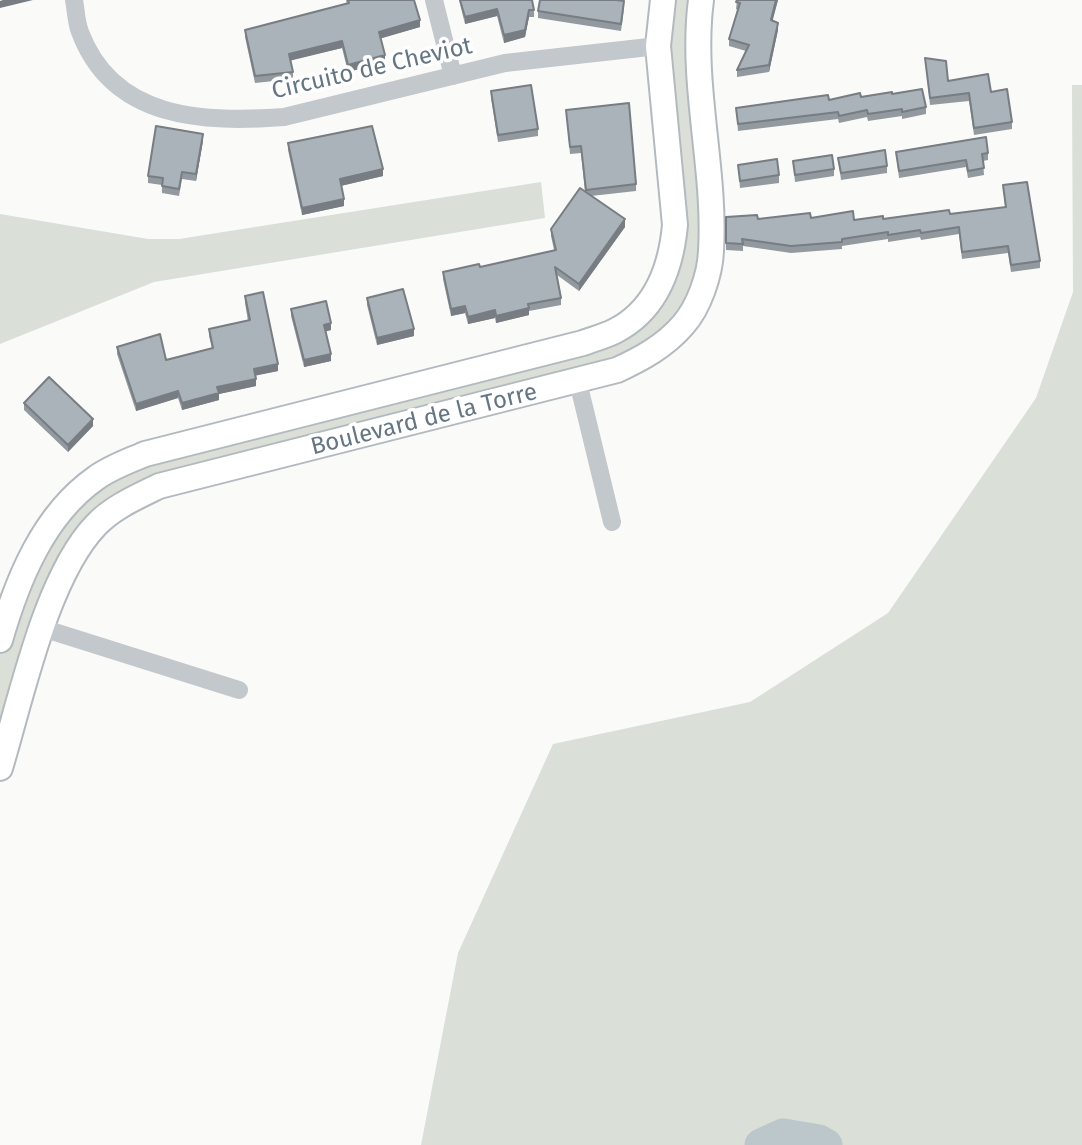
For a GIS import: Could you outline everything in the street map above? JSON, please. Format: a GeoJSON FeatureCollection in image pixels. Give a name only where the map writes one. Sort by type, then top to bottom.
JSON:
{"type":"FeatureCollection","features":[{"type":"Feature","properties":{"kind":"street","name":"Circuito de Cheviot"},"geometry":{"type":"LineString","coordinates":[[74,0],[79,30],[98,68],[123,91],[157,109],[184,115],[248,120],[285,117],[526,59],[658,46]]}},
{"type":"Feature","properties":{"kind":"street"},"geometry":{"type":"LineString","coordinates":[[435,0],[453,76]]}},
{"type":"Feature","properties":{"kind":"street","name":"Boulevard de la Torre"},"geometry":{"type":"LineString","coordinates":[[0,640],[20,581],[51,524],[75,496],[96,478],[118,466],[145,454],[583,343],[615,331],[641,313],[658,290],[673,253],[676,225],[658,46],[663,0]]}},
{"type":"Feature","properties":{"kind":"street","name":"Boulevard de la Torre"},"geometry":{"type":"LineString","coordinates":[[0,768],[41,628],[62,578],[79,545],[96,524],[125,502],[159,486],[617,370],[645,357],[683,325],[698,300],[707,275],[711,252],[708,162],[699,53],[701,0]]}},
{"type":"Feature","properties":{"kind":"street"},"geometry":{"type":"LineString","coordinates":[[578,382],[612,522]]}},
{"type":"Feature","properties":{"kind":"street"},"geometry":{"type":"LineString","coordinates":[[41,628],[239,690]]}},
{"type":"Feature","properties":{"kind":"shaded area"},"geometry":{"type":"Polygon","coordinates":[[[663,0],[701,0],[707,275],[645,357],[159,486],[79,546],[0,768],[0,640],[20,581],[96,478],[615,331],[673,253],[663,0]]]}},
{"type":"Feature","properties":{"kind":"shaded area"},"geometry":{"type":"Polygon","coordinates":[[[1072,85],[1082,85],[1082,1145],[826,1145],[819,1141],[783,1135],[761,1145],[421,1145],[458,953],[553,744],[750,702],[888,613],[1036,398],[1073,292],[1072,85]]]}},
{"type":"Feature","properties":{"kind":"shaded area"},"geometry":{"type":"Polygon","coordinates":[[[541,182],[545,218],[154,282],[0,344],[0,214],[148,239],[179,239],[541,182]]]}},
{"type":"Feature","properties":{"kind":"building"},"geometry":{"type":"Polygon","coordinates":[[[348,0],[414,0],[420,20],[379,32],[385,55],[348,65],[342,41],[289,54],[293,72],[255,76],[245,30],[349,3],[348,0]]]}},
{"type":"Feature","properties":{"kind":"building"},"geometry":{"type":"Polygon","coordinates":[[[460,0],[532,0],[534,10],[529,10],[525,30],[504,35],[497,9],[465,17],[460,0]]]}},
{"type":"Feature","properties":{"kind":"building"},"geometry":{"type":"Polygon","coordinates":[[[540,0],[624,1],[621,24],[538,11],[540,0]]]}},
{"type":"Feature","properties":{"kind":"building"},"geometry":{"type":"Polygon","coordinates":[[[776,0],[771,20],[778,23],[769,65],[737,70],[749,45],[729,39],[740,3],[736,2],[776,0]]]}},
{"type":"Feature","properties":{"kind":"building"},"geometry":{"type":"Polygon","coordinates":[[[925,58],[946,61],[948,81],[988,74],[991,92],[1007,89],[1012,122],[974,128],[969,93],[930,98],[925,58]]]}},
{"type":"Feature","properties":{"kind":"building"},"geometry":{"type":"Polygon","coordinates":[[[531,85],[538,129],[498,135],[491,91],[531,85]]]}},
{"type":"Feature","properties":{"kind":"building"},"geometry":{"type":"Polygon","coordinates":[[[922,89],[926,107],[902,112],[902,109],[868,114],[867,110],[839,116],[838,112],[738,124],[736,108],[828,95],[829,100],[860,93],[861,97],[922,89]]]}},
{"type":"Feature","properties":{"kind":"building"},"geometry":{"type":"Polygon","coordinates":[[[629,103],[636,184],[586,190],[581,146],[570,147],[566,110],[629,103]]]}},
{"type":"Feature","properties":{"kind":"building"},"geometry":{"type":"Polygon","coordinates":[[[156,126],[203,134],[196,174],[182,172],[179,189],[162,186],[163,178],[148,176],[156,126]]]}},
{"type":"Feature","properties":{"kind":"building"},"geometry":{"type":"Polygon","coordinates":[[[372,126],[383,169],[340,179],[344,199],[302,208],[288,143],[372,126]]]}},
{"type":"Feature","properties":{"kind":"building"},"geometry":{"type":"Polygon","coordinates":[[[986,137],[988,153],[982,154],[984,168],[968,171],[966,160],[899,171],[896,152],[986,137]]]}},
{"type":"Feature","properties":{"kind":"building"},"geometry":{"type":"Polygon","coordinates":[[[885,150],[887,166],[841,173],[838,158],[885,150]]]}},
{"type":"Feature","properties":{"kind":"building"},"geometry":{"type":"Polygon","coordinates":[[[832,155],[834,169],[795,175],[793,161],[832,155]]]}},
{"type":"Feature","properties":{"kind":"building"},"geometry":{"type":"Polygon","coordinates":[[[777,159],[779,175],[740,181],[738,165],[777,159]]]}},
{"type":"Feature","properties":{"kind":"building"},"geometry":{"type":"Polygon","coordinates":[[[1027,182],[1040,261],[1011,265],[1008,246],[962,252],[959,227],[921,233],[920,230],[888,235],[888,232],[842,239],[842,242],[791,246],[742,239],[743,244],[726,243],[726,217],[757,215],[758,219],[810,213],[811,218],[853,211],[854,220],[949,210],[950,214],[1006,207],[1003,185],[1027,182]]]}},
{"type":"Feature","properties":{"kind":"building"},"geometry":{"type":"Polygon","coordinates":[[[580,188],[625,219],[579,284],[555,267],[561,298],[528,304],[529,308],[496,316],[495,310],[468,317],[465,306],[451,309],[443,272],[479,264],[480,267],[556,250],[551,229],[580,188]]]}},
{"type":"Feature","properties":{"kind":"building"},"geometry":{"type":"Polygon","coordinates":[[[403,289],[414,329],[377,338],[367,298],[403,289]]]}},
{"type":"Feature","properties":{"kind":"building"},"geometry":{"type":"Polygon","coordinates":[[[263,292],[278,364],[254,369],[256,379],[217,387],[219,393],[182,403],[178,391],[136,404],[117,347],[160,334],[166,360],[213,348],[209,329],[250,320],[245,296],[263,292]]]}},
{"type":"Feature","properties":{"kind":"building"},"geometry":{"type":"Polygon","coordinates":[[[326,301],[331,323],[324,325],[331,354],[304,360],[291,309],[326,301]]]}},
{"type":"Feature","properties":{"kind":"building"},"geometry":{"type":"Polygon","coordinates":[[[49,377],[93,419],[68,445],[24,403],[49,377]]]}},
{"type":"Feature","properties":{"kind":"waterway"},"geometry":{"type":"LineString","coordinates":[[761,1145],[783,1135],[819,1141],[826,1145]]}}]}
